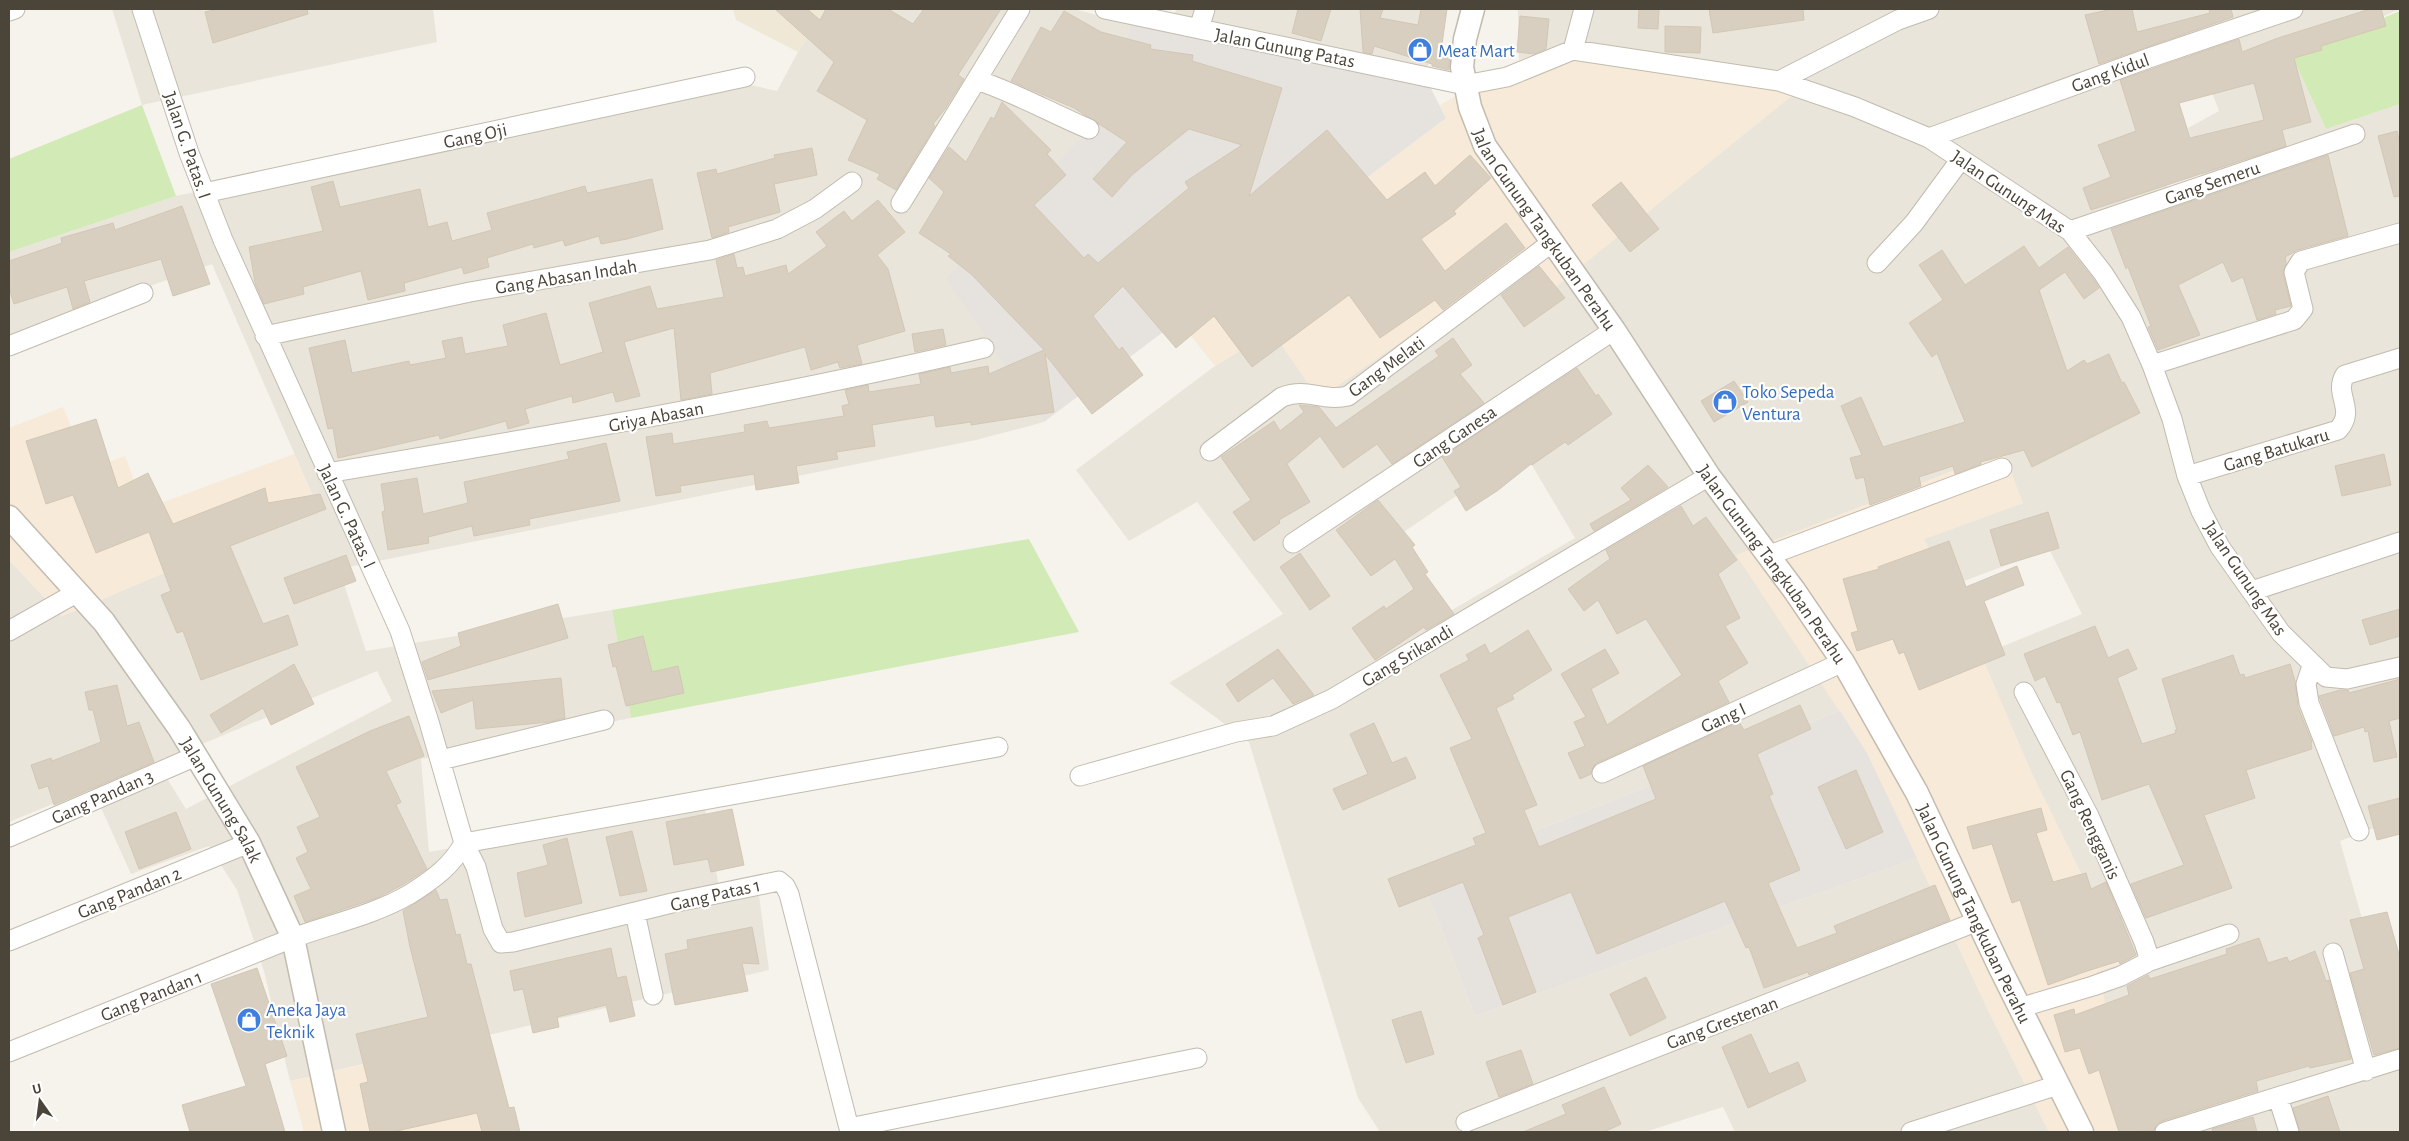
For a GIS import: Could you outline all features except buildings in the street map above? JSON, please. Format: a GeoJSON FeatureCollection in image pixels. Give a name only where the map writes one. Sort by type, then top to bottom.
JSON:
{"type":"FeatureCollection","features":[{"type":"Feature","properties":{"kind":"street"},"geometry":{"type":"LineString","coordinates":[[9,11],[15,9]]}},
{"type":"Feature","properties":{"kind":"street","name":"Jalan G. Patas. I"},"geometry":{"type":"LineString","coordinates":[[142,9],[204,193],[265,336],[297,402],[326,473],[364,549],[400,631],[441,760],[464,843]]}},
{"type":"Feature","properties":{"kind":"street"},"geometry":{"type":"LineString","coordinates":[[901,203],[1020,9]]}},
{"type":"Feature","properties":{"kind":"street","name":"Jalan Gunung Patas"},"geometry":{"type":"LineString","coordinates":[[1105,9],[1465,85]]}},
{"type":"Feature","properties":{"kind":"street"},"geometry":{"type":"LineString","coordinates":[[1199,30],[1205,9]]}},
{"type":"Feature","properties":{"kind":"street","name":"Jalan Gunung Tangkuban Perahu"},"geometry":{"type":"LineString","coordinates":[[1473,9],[1463,58],[1465,85],[1470,107],[1485,146],[1532,212],[1551,243],[1614,330],[1709,476],[1794,590],[1843,662],[1917,793],[2019,1008],[2082,1132]]}},
{"type":"Feature","properties":{"kind":"street"},"geometry":{"type":"LineString","coordinates":[[1465,85],[1507,78],[1573,50],[1584,9]]}},
{"type":"Feature","properties":{"kind":"street"},"geometry":{"type":"LineString","coordinates":[[1779,81],[1896,14],[1928,9]]}},
{"type":"Feature","properties":{"kind":"street","name":"Gang Kidul"},"geometry":{"type":"LineString","coordinates":[[1929,138],[2149,58],[2292,9]]}},
{"type":"Feature","properties":{"kind":"street","name":"Jalan Gunung Mas"},"geometry":{"type":"LineString","coordinates":[[1573,50],[1779,81],[1855,108],[1929,138],[2070,230],[2103,273],[2131,317],[2152,365],[2172,419],[2187,476],[2201,511],[2220,547],[2281,633],[2312,666],[2326,677],[2347,679],[2400,667]]}},
{"type":"Feature","properties":{"kind":"street","name":"Gang Oji"},"geometry":{"type":"LineString","coordinates":[[204,193],[746,77]]}},
{"type":"Feature","properties":{"kind":"street"},"geometry":{"type":"LineString","coordinates":[[977,80],[1011,92],[1089,129]]}},
{"type":"Feature","properties":{"kind":"street","name":"Gang Semeru"},"geometry":{"type":"LineString","coordinates":[[2070,230],[2355,134]]}},
{"type":"Feature","properties":{"kind":"street"},"geometry":{"type":"LineString","coordinates":[[1877,263],[1902,236],[1961,159]]}},
{"type":"Feature","properties":{"kind":"street","name":"Gang Abasan Indah"},"geometry":{"type":"LineString","coordinates":[[265,336],[470,292],[710,250],[777,229],[815,210],[852,182]]}},
{"type":"Feature","properties":{"kind":"street"},"geometry":{"type":"LineString","coordinates":[[2152,365],[2294,320],[2303,309],[2294,272],[2301,261],[2400,233]]}},
{"type":"Feature","properties":{"kind":"street","name":"Gang Melati"},"geometry":{"type":"LineString","coordinates":[[1210,452],[1282,397],[1295,392],[1314,394],[1326,399],[1348,396],[1551,243]]}},
{"type":"Feature","properties":{"kind":"street"},"geometry":{"type":"LineString","coordinates":[[9,346],[143,294]]}},
{"type":"Feature","properties":{"kind":"street","name":"Gang Ganesa"},"geometry":{"type":"LineString","coordinates":[[1293,543],[1614,330]]}},
{"type":"Feature","properties":{"kind":"street","name":"Griya Abasan"},"geometry":{"type":"LineString","coordinates":[[326,473],[612,425],[850,379],[984,348]]}},
{"type":"Feature","properties":{"kind":"street","name":"Gang Batukaru"},"geometry":{"type":"LineString","coordinates":[[2187,476],[2338,430],[2345,422],[2347,411],[2341,392],[2341,381],[2345,375],[2400,358]]}},
{"type":"Feature","properties":{"kind":"street"},"geometry":{"type":"LineString","coordinates":[[1767,556],[2002,468]]}},
{"type":"Feature","properties":{"kind":"street","name":"Gang Srikandi"},"geometry":{"type":"LineString","coordinates":[[1080,776],[1236,732],[1273,726],[1332,699],[1709,476]]}},
{"type":"Feature","properties":{"kind":"street","name":"Jalan Gunung Salak"},"geometry":{"type":"LineString","coordinates":[[9,517],[39,548],[76,593],[104,622],[119,642],[196,756],[249,843],[293,938],[334,1132]]}},
{"type":"Feature","properties":{"kind":"street"},"geometry":{"type":"LineString","coordinates":[[2252,591],[2400,542]]}},
{"type":"Feature","properties":{"kind":"street"},"geometry":{"type":"LineString","coordinates":[[9,631],[76,593]]}},
{"type":"Feature","properties":{"kind":"street","name":"Gang I"},"geometry":{"type":"LineString","coordinates":[[1602,773],[1843,662]]}},
{"type":"Feature","properties":{"kind":"street"},"geometry":{"type":"LineString","coordinates":[[2312,666],[2306,684],[2309,702],[2359,831]]}},
{"type":"Feature","properties":{"kind":"street","name":"Gang Rengganis"},"geometry":{"type":"LineString","coordinates":[[2024,692],[2089,816],[2150,960]]}},
{"type":"Feature","properties":{"kind":"street"},"geometry":{"type":"LineString","coordinates":[[441,760],[604,720]]}},
{"type":"Feature","properties":{"kind":"street"},"geometry":{"type":"LineString","coordinates":[[293,938],[357,918],[408,895],[449,865],[464,843],[998,748]]}},
{"type":"Feature","properties":{"kind":"street","name":"Gang Pandan 3"},"geometry":{"type":"LineString","coordinates":[[9,837],[196,756]]}},
{"type":"Feature","properties":{"kind":"street","name":"Gang Pandan 2"},"geometry":{"type":"LineString","coordinates":[[9,941],[249,843]]}},
{"type":"Feature","properties":{"kind":"street","name":"Gang Patas 1"},"geometry":{"type":"LineString","coordinates":[[464,843],[476,867],[493,929],[501,943],[513,942],[779,881],[785,886],[850,1130]]}},
{"type":"Feature","properties":{"kind":"street"},"geometry":{"type":"LineString","coordinates":[[635,913],[653,995]]}},
{"type":"Feature","properties":{"kind":"street","name":"Gang Grestenan"},"geometry":{"type":"LineString","coordinates":[[1466,1122],[1978,921]]}},
{"type":"Feature","properties":{"kind":"street"},"geometry":{"type":"LineString","coordinates":[[2019,1008],[2094,986],[2121,976],[2150,960],[2230,934]]}},
{"type":"Feature","properties":{"kind":"street","name":"Gang Pandan 1"},"geometry":{"type":"LineString","coordinates":[[9,1052],[293,938]]}},
{"type":"Feature","properties":{"kind":"street"},"geometry":{"type":"LineString","coordinates":[[2333,953],[2366,1071]]}},
{"type":"Feature","properties":{"kind":"street"},"geometry":{"type":"LineString","coordinates":[[850,1130],[1197,1058]]}},
{"type":"Feature","properties":{"kind":"street"},"geometry":{"type":"LineString","coordinates":[[2165,1132],[2400,1059]]}},
{"type":"Feature","properties":{"kind":"street"},"geometry":{"type":"LineString","coordinates":[[1911,1132],[2058,1085]]}},
{"type":"Feature","properties":{"kind":"street"},"geometry":{"type":"LineString","coordinates":[[2278,1097],[2289,1132]]}},
{"type":"Feature","properties":{"kind":"shaded area"},"geometry":{"type":"Polygon","coordinates":[[[112,9],[433,9],[437,42],[142,105],[112,9]]]}},
{"type":"Feature","properties":{"kind":"shaded area"},"geometry":{"type":"Polygon","coordinates":[[[733,9],[826,9],[798,52],[736,20],[733,9]]]}},
{"type":"Feature","properties":{"kind":"shaded area"},"geometry":{"type":"Polygon","coordinates":[[[826,9],[1074,9],[1131,24],[1106,111],[947,279],[1044,422],[976,440],[339,569],[366,651],[612,610],[631,718],[421,759],[429,852],[704,803],[720,893],[758,888],[769,970],[290,1081],[264,971],[237,890],[209,846],[131,874],[92,788],[9,822],[9,560],[62,616],[318,508],[212,264],[9,336],[9,252],[176,196],[719,78],[777,91],[798,52],[826,9]],[[377,671],[157,763],[186,809],[392,701],[377,671]]]}},
{"type":"Feature","properties":{"kind":"shaded area"},"geometry":{"type":"Polygon","coordinates":[[[1177,9],[1444,9],[1425,77],[1164,30],[1177,9]]]}},
{"type":"Feature","properties":{"kind":"shaded area"},"geometry":{"type":"Polygon","coordinates":[[[1518,9],[2400,9],[2292,56],[2326,129],[2400,104],[2400,818],[2340,841],[2400,1052],[2400,1132],[2135,1132],[2140,1131],[2096,972],[2125,962],[2031,772],[1981,655],[2082,614],[2049,549],[1948,587],[1924,539],[2023,503],[1737,555],[1840,711],[1421,876],[1475,1016],[1917,858],[1988,1010],[2049,1132],[1735,1132],[1723,1107],[1645,1132],[1380,1132],[1358,1098],[1249,742],[1169,683],[1283,614],[1197,502],[1129,541],[1076,470],[1215,366],[1272,331],[1530,253],[1552,289],[1551,49],[1519,60],[1518,9]],[[2206,77],[2144,106],[2168,189],[2203,179],[2188,128],[2219,111],[2206,77]],[[1523,450],[1385,545],[1435,620],[1575,538],[1523,450]]]}},
{"type":"Feature","properties":{"kind":"shaded area"},"geometry":{"type":"Polygon","coordinates":[[[1131,24],[1425,77],[1446,118],[1044,422],[946,279],[1106,111],[1131,24]]]}},
{"type":"Feature","properties":{"kind":"shaded area"},"geometry":{"type":"Polygon","coordinates":[[[1551,49],[1744,76],[1793,95],[1552,290],[1529,253],[1319,399],[1272,332],[1215,366],[1179,321],[1446,118],[1440,105],[1519,60],[1551,49]]]}},
{"type":"Feature","properties":{"kind":"shaded area"},"geometry":{"type":"Polygon","coordinates":[[[63,407],[89,469],[125,456],[145,509],[294,454],[318,508],[62,616],[9,560],[9,428],[63,407]]]}},
{"type":"Feature","properties":{"kind":"shaded area"},"geometry":{"type":"Polygon","coordinates":[[[2003,451],[2023,503],[1924,539],[1981,655],[2031,772],[2125,962],[2097,972],[2140,1131],[2135,1132],[2049,1132],[1988,1010],[1867,753],[1736,555],[2003,451]]]}},
{"type":"Feature","properties":{"kind":"shaded area"},"geometry":{"type":"Polygon","coordinates":[[[1840,711],[1867,753],[1917,858],[1475,1016],[1421,876],[1840,711]]]}},
{"type":"Feature","properties":{"kind":"shaded area"},"geometry":{"type":"Polygon","coordinates":[[[474,1040],[493,1132],[304,1132],[290,1081],[474,1040]]]}},
{"type":"Feature","properties":{"kind":"green space"},"geometry":{"type":"Polygon","coordinates":[[[2400,11],[2400,104],[2326,129],[2292,56],[2400,11]]]}},
{"type":"Feature","properties":{"kind":"green space"},"geometry":{"type":"Polygon","coordinates":[[[142,105],[176,196],[9,252],[9,159],[142,105]]]}},
{"type":"Feature","properties":{"kind":"green space"},"geometry":{"type":"Polygon","coordinates":[[[1029,539],[1079,632],[631,718],[612,610],[1029,539]]]}},
{"type":"Feature","properties":{"kind":"place","name":"Meat Mart"},"geometry":{"type":"Point","coordinates":[1420,50]}},
{"type":"Feature","properties":{"kind":"place","name":"Toko Sepeda Ventura"},"geometry":{"type":"Point","coordinates":[1725,402]}},
{"type":"Feature","properties":{"kind":"place","name":"Aneka Jaya Teknik"},"geometry":{"type":"Point","coordinates":[249,1020]}}]}
